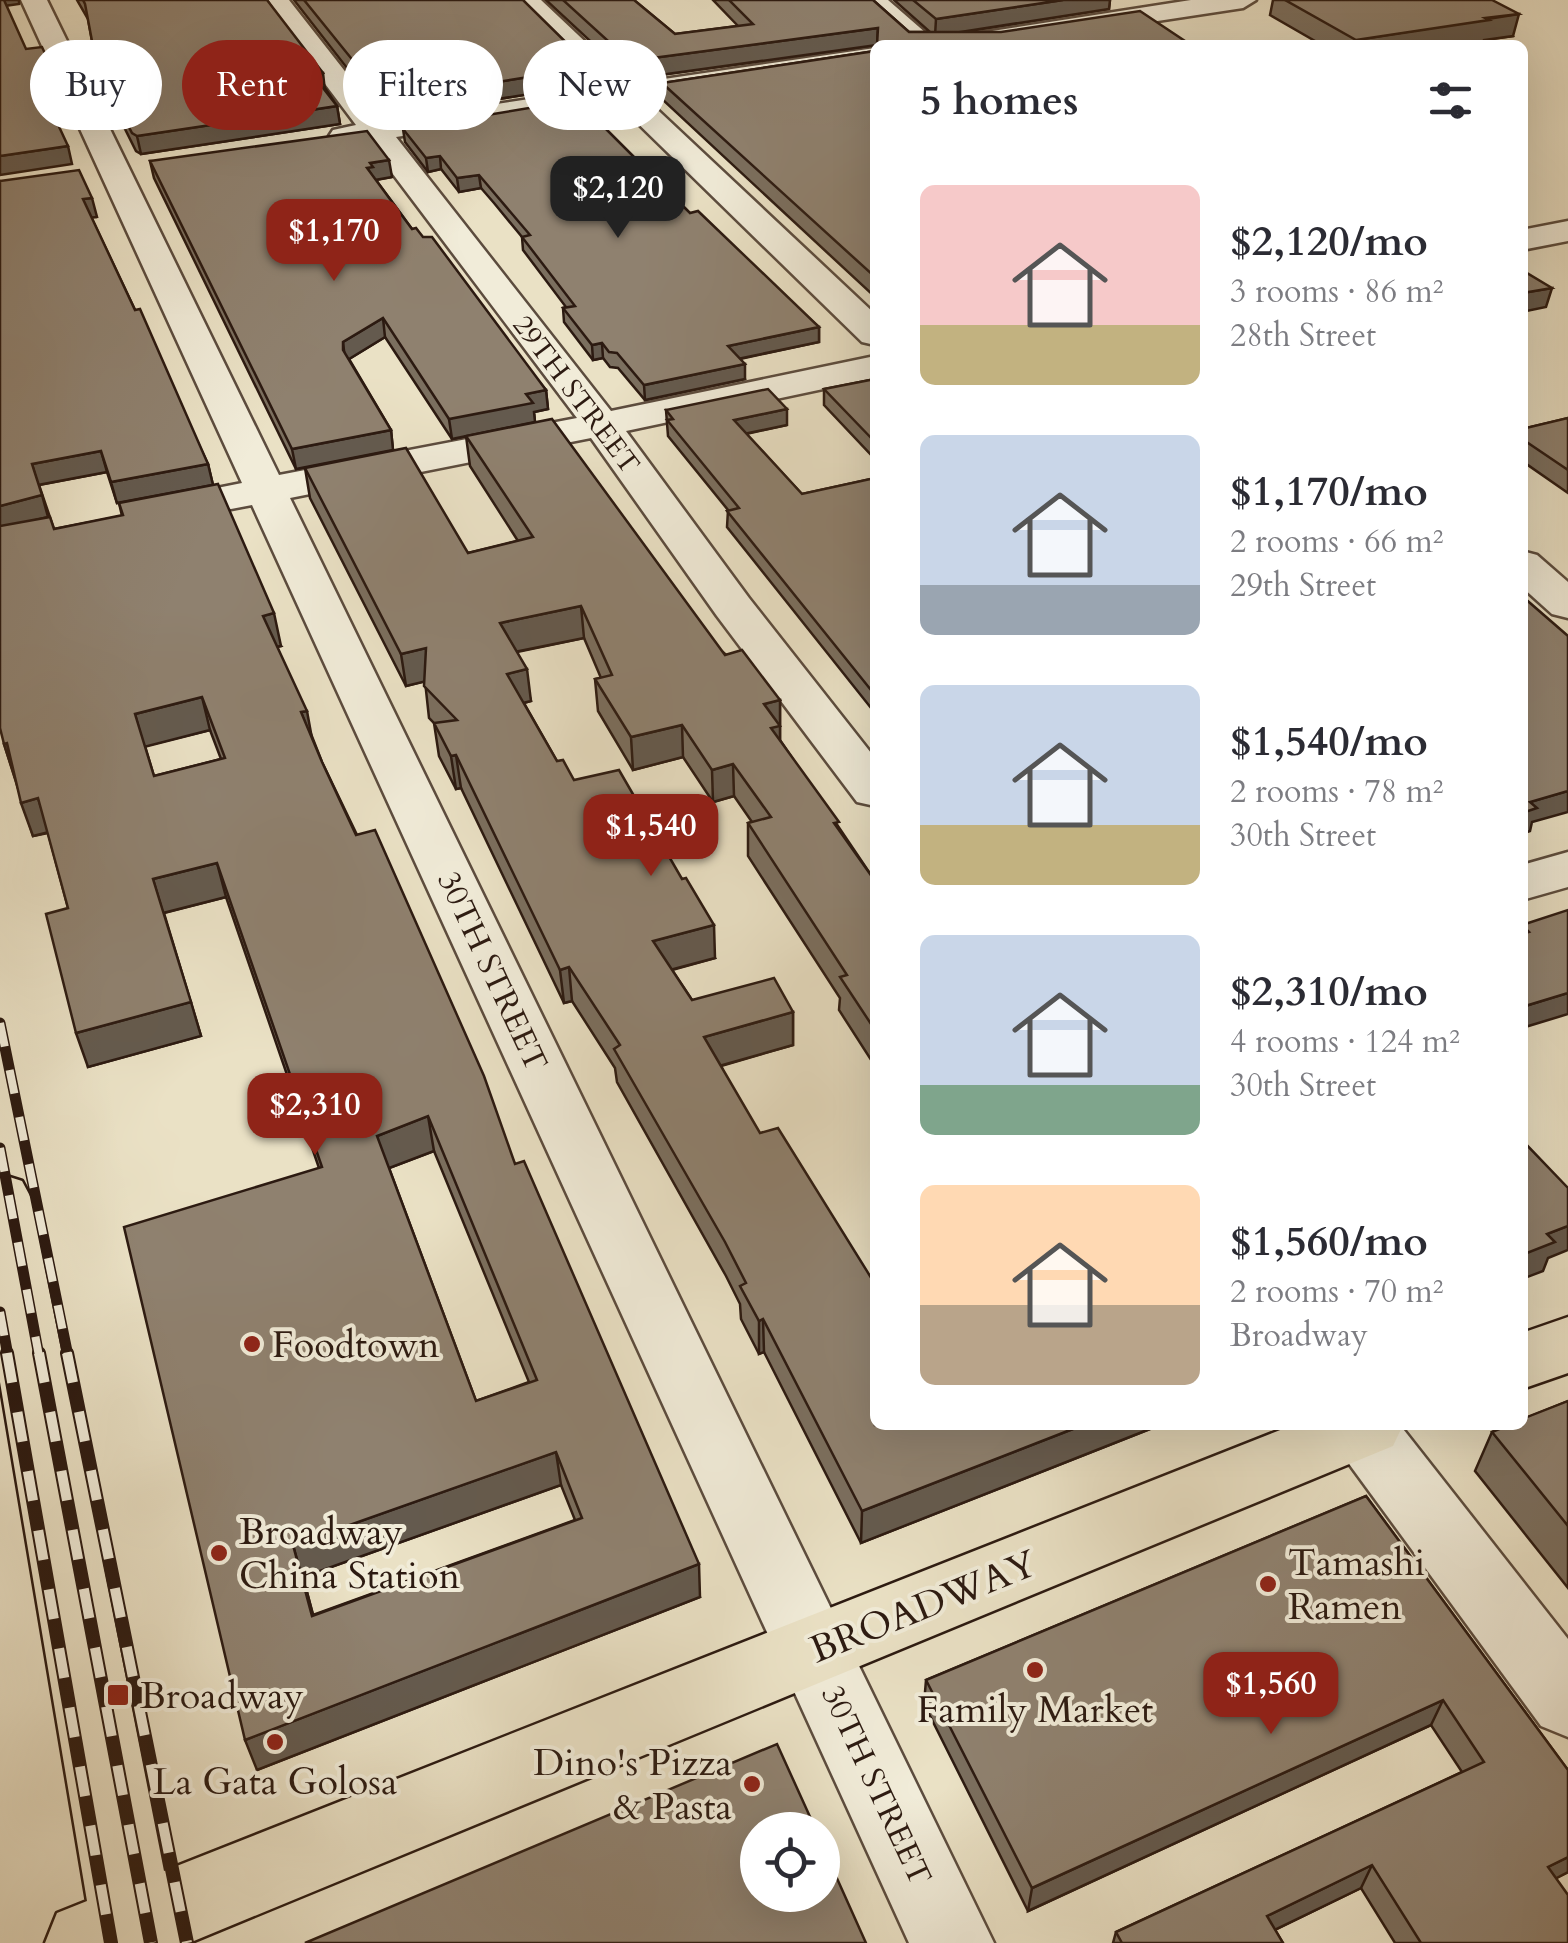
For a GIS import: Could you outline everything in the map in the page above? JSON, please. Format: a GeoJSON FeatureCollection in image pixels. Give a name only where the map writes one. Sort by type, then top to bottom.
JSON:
{"type":"FeatureCollection","features":[{"type":"Feature","properties":{"kind":"main road"},"geometry":{"type":"LineString","coordinates":[[0,1198],[118,1937]]}},
{"type":"Feature","properties":{"kind":"main road"},"geometry":{"type":"LineString","coordinates":[[1528,1360],[1568,1344]]}},
{"type":"Feature","properties":{"kind":"main road","name":"BROADWAY"},"geometry":{"type":"LineString","coordinates":[[118,1937],[1354,1430]]}},
{"type":"Feature","properties":{"kind":"street","name":"30TH STREET"},"geometry":{"type":"LineString","coordinates":[[34,0],[952,1943]]}},
{"type":"Feature","properties":{"kind":"street","name":"29TH STREET"},"geometry":{"type":"LineString","coordinates":[[275,0],[602,425],[870,784]]}},
{"type":"Feature","properties":{"kind":"street"},"geometry":{"type":"LineString","coordinates":[[526,0],[567,40]]}},
{"type":"Feature","properties":{"kind":"street"},"geometry":{"type":"LineString","coordinates":[[872,0],[918,40]]}},
{"type":"Feature","properties":{"kind":"street"},"geometry":{"type":"LineString","coordinates":[[972,40],[1157,6],[1243,0]]}},
{"type":"Feature","properties":{"kind":"street"},"geometry":{"type":"LineString","coordinates":[[1157,6],[1209,37]]}},
{"type":"Feature","properties":{"kind":"street"},"geometry":{"type":"LineString","coordinates":[[667,87],[870,57]]}},
{"type":"Feature","properties":{"kind":"street"},"geometry":{"type":"LineString","coordinates":[[314,140],[523,109]]}},
{"type":"Feature","properties":{"kind":"street"},"geometry":{"type":"LineString","coordinates":[[661,130],[870,329]]}},
{"type":"Feature","properties":{"kind":"street"},"geometry":{"type":"LineString","coordinates":[[196,504],[870,368]]}},
{"type":"Feature","properties":{"kind":"street"},"geometry":{"type":"LineString","coordinates":[[1528,569],[1568,605]]}},
{"type":"Feature","properties":{"kind":"street"},"geometry":{"type":"LineString","coordinates":[[1528,881],[1568,870]]}},
{"type":"Feature","properties":{"kind":"street"},"geometry":{"type":"LineString","coordinates":[[1367,1430],[1568,1700]]}},
{"type":"Feature","properties":{"kind":"building"},"geometry":{"type":"Polygon","coordinates":[[[0,0],[4,0],[26,49],[30,48],[30,130],[61,130],[68,146],[0,156],[0,0]]]}},
{"type":"Feature","properties":{"kind":"building"},"geometry":{"type":"Polygon","coordinates":[[[83,0],[267,0],[298,40],[182,40],[182,129],[137,136],[130,130],[162,130],[162,40],[92,40],[83,0]]]}},
{"type":"Feature","properties":{"kind":"building"},"geometry":{"type":"Polygon","coordinates":[[[304,0],[523,0],[564,40],[523,40],[523,78],[503,81],[503,40],[343,40],[343,48],[304,0]]]}},
{"type":"Feature","properties":{"kind":"building"},"geometry":{"type":"Polygon","coordinates":[[[563,0],[634,0],[675,34],[753,24],[729,0],[873,0],[909,32],[1001,32],[1140,11],[1184,40],[877,40],[878,28],[667,56],[667,40],[607,40],[563,0]]]}},
{"type":"Feature","properties":{"kind":"building"},"geometry":{"type":"Polygon","coordinates":[[[913,0],[1063,0],[936,19],[913,0]]]}},
{"type":"Feature","properties":{"kind":"building"},"geometry":{"type":"Polygon","coordinates":[[[1285,0],[1492,0],[1519,14],[1356,40],[1285,0]]]}},
{"type":"Feature","properties":{"kind":"building"},"geometry":{"type":"Polygon","coordinates":[[[870,52],[870,272],[667,88],[667,82],[870,52]]]}},
{"type":"Feature","properties":{"kind":"building"},"geometry":{"type":"Polygon","coordinates":[[[323,88],[337,106],[323,108],[323,88]]]}},
{"type":"Feature","properties":{"kind":"building"},"geometry":{"type":"Polygon","coordinates":[[[523,109],[523,130],[607,130],[690,213],[698,211],[819,327],[728,346],[745,364],[644,385],[617,353],[609,352],[602,343],[592,345],[563,308],[575,306],[522,237],[530,235],[479,175],[457,178],[440,156],[426,158],[404,130],[503,130],[503,112],[523,109]]]}},
{"type":"Feature","properties":{"kind":"building"},"geometry":{"type":"Polygon","coordinates":[[[367,131],[389,160],[370,163],[373,167],[367,168],[412,229],[416,228],[423,237],[432,237],[546,390],[526,394],[533,403],[449,419],[383,318],[343,342],[343,350],[391,430],[292,449],[150,161],[367,131]]]}},
{"type":"Feature","properties":{"kind":"building"},"geometry":{"type":"Polygon","coordinates":[[[79,170],[92,198],[83,199],[135,310],[140,309],[208,464],[111,482],[101,451],[32,464],[42,495],[0,506],[0,181],[79,170]]]}},
{"type":"Feature","properties":{"kind":"building"},"geometry":{"type":"Polygon","coordinates":[[[1528,274],[1552,288],[1528,292],[1528,274]]]}},
{"type":"Feature","properties":{"kind":"building"},"geometry":{"type":"Polygon","coordinates":[[[870,380],[870,437],[824,389],[870,380]]]}},
{"type":"Feature","properties":{"kind":"building"},"geometry":{"type":"Polygon","coordinates":[[[768,389],[787,409],[734,420],[802,494],[870,479],[870,689],[727,511],[739,508],[667,420],[673,419],[666,410],[768,389]]]}},
{"type":"Feature","properties":{"kind":"building"},"geometry":{"type":"Polygon","coordinates":[[[1568,418],[1568,470],[1528,443],[1528,428],[1568,418]]]}},
{"type":"Feature","properties":{"kind":"building"},"geometry":{"type":"Polygon","coordinates":[[[552,419],[725,655],[742,650],[780,700],[764,704],[780,726],[771,728],[839,822],[834,823],[870,874],[870,1022],[840,977],[847,975],[748,823],[771,817],[733,764],[712,770],[682,725],[631,737],[595,679],[612,675],[581,606],[500,623],[527,669],[507,674],[557,761],[563,760],[574,780],[619,770],[682,879],[686,878],[714,925],[653,941],[692,1000],[774,978],[793,1012],[704,1037],[760,1133],[778,1128],[870,1276],[870,1430],[1070,1430],[862,1511],[763,1319],[759,1321],[740,1286],[746,1283],[725,1242],[614,1049],[620,1045],[569,967],[560,970],[456,755],[451,756],[434,723],[457,720],[424,686],[426,648],[401,654],[305,468],[406,448],[468,553],[533,537],[466,436],[552,419]]]}},
{"type":"Feature","properties":{"kind":"building"},"geometry":{"type":"Polygon","coordinates":[[[218,484],[274,613],[263,616],[307,711],[301,712],[322,762],[356,835],[375,830],[484,1076],[515,1164],[524,1161],[699,1564],[245,1740],[124,1227],[322,1167],[217,863],[153,879],[191,1002],[76,1033],[46,914],[68,908],[38,798],[21,803],[0,728],[0,526],[50,517],[54,529],[123,515],[119,503],[218,484]],[[202,697],[135,714],[154,776],[225,758],[202,697]],[[428,1116],[377,1136],[476,1401],[537,1380],[428,1116]],[[556,1452],[293,1545],[312,1616],[582,1518],[556,1452]]]}},
{"type":"Feature","properties":{"kind":"building"},"geometry":{"type":"Polygon","coordinates":[[[1528,601],[1568,636],[1568,791],[1530,802],[1537,808],[1528,811],[1528,601]]]}},
{"type":"Feature","properties":{"kind":"building"},"geometry":{"type":"Polygon","coordinates":[[[1568,910],[1568,993],[1528,1005],[1529,932],[1528,923],[1568,910]]]}},
{"type":"Feature","properties":{"kind":"building"},"geometry":{"type":"Polygon","coordinates":[[[1528,1146],[1568,1188],[1568,1226],[1547,1234],[1555,1242],[1528,1253],[1528,1146]]]}},
{"type":"Feature","properties":{"kind":"building"},"geometry":{"type":"Polygon","coordinates":[[[1568,1401],[1568,1526],[1492,1432],[1528,1430],[1528,1417],[1568,1401]]]}},
{"type":"Feature","properties":{"kind":"building"},"geometry":{"type":"Polygon","coordinates":[[[1366,1496],[1568,1770],[1568,1857],[1548,1867],[1568,1895],[1568,1943],[1421,1943],[1372,1865],[1267,1916],[1283,1943],[1122,1943],[1116,1932],[1484,1762],[1443,1700],[1032,1888],[926,1680],[1366,1496]]]}},
{"type":"Feature","properties":{"kind":"building"},"geometry":{"type":"Polygon","coordinates":[[[777,1744],[808,1812],[740,1812],[740,1912],[840,1912],[840,1885],[866,1943],[305,1943],[777,1744]]]}},
{"type":"Feature","properties":{"kind":"railway"},"geometry":{"type":"LineString","coordinates":[[0,1023],[68,1356]]}},
{"type":"Feature","properties":{"kind":"railway"},"geometry":{"type":"LineString","coordinates":[[0,1148],[39,1356]]}},
{"type":"Feature","properties":{"kind":"railway"},"geometry":{"type":"LineString","coordinates":[[0,1312],[8,1356]]}},
{"type":"Feature","properties":{"kind":"railway"},"geometry":{"type":"LineString","coordinates":[[7,1353],[111,1943]]}},
{"type":"Feature","properties":{"kind":"railway"},"geometry":{"type":"LineString","coordinates":[[39,1353],[151,1943]]}},
{"type":"Feature","properties":{"kind":"railway"},"geometry":{"type":"LineString","coordinates":[[67,1353],[187,1943]]}},
{"type":"Feature","properties":{"kind":"place","name":"Foodtown"},"geometry":{"type":"Point","coordinates":[252,1344]}},
{"type":"Feature","properties":{"kind":"place","name":"Broadway China Station"},"geometry":{"type":"Point","coordinates":[219,1553]}},
{"type":"Feature","properties":{"kind":"place","name":"Tamashi Ramen"},"geometry":{"type":"Point","coordinates":[1268,1584]}},
{"type":"Feature","properties":{"kind":"place","name":"Family Market"},"geometry":{"type":"Point","coordinates":[1035,1670]}},
{"type":"Feature","properties":{"kind":"place","name":"Broadway"},"geometry":{"type":"Point","coordinates":[118,1695]}},
{"type":"Feature","properties":{"kind":"place","name":"La Gata Golosa"},"geometry":{"type":"Point","coordinates":[275,1742]}},
{"type":"Feature","properties":{"kind":"place","name":"Dino's Pizza & Pasta"},"geometry":{"type":"Point","coordinates":[752,1784]}}]}
